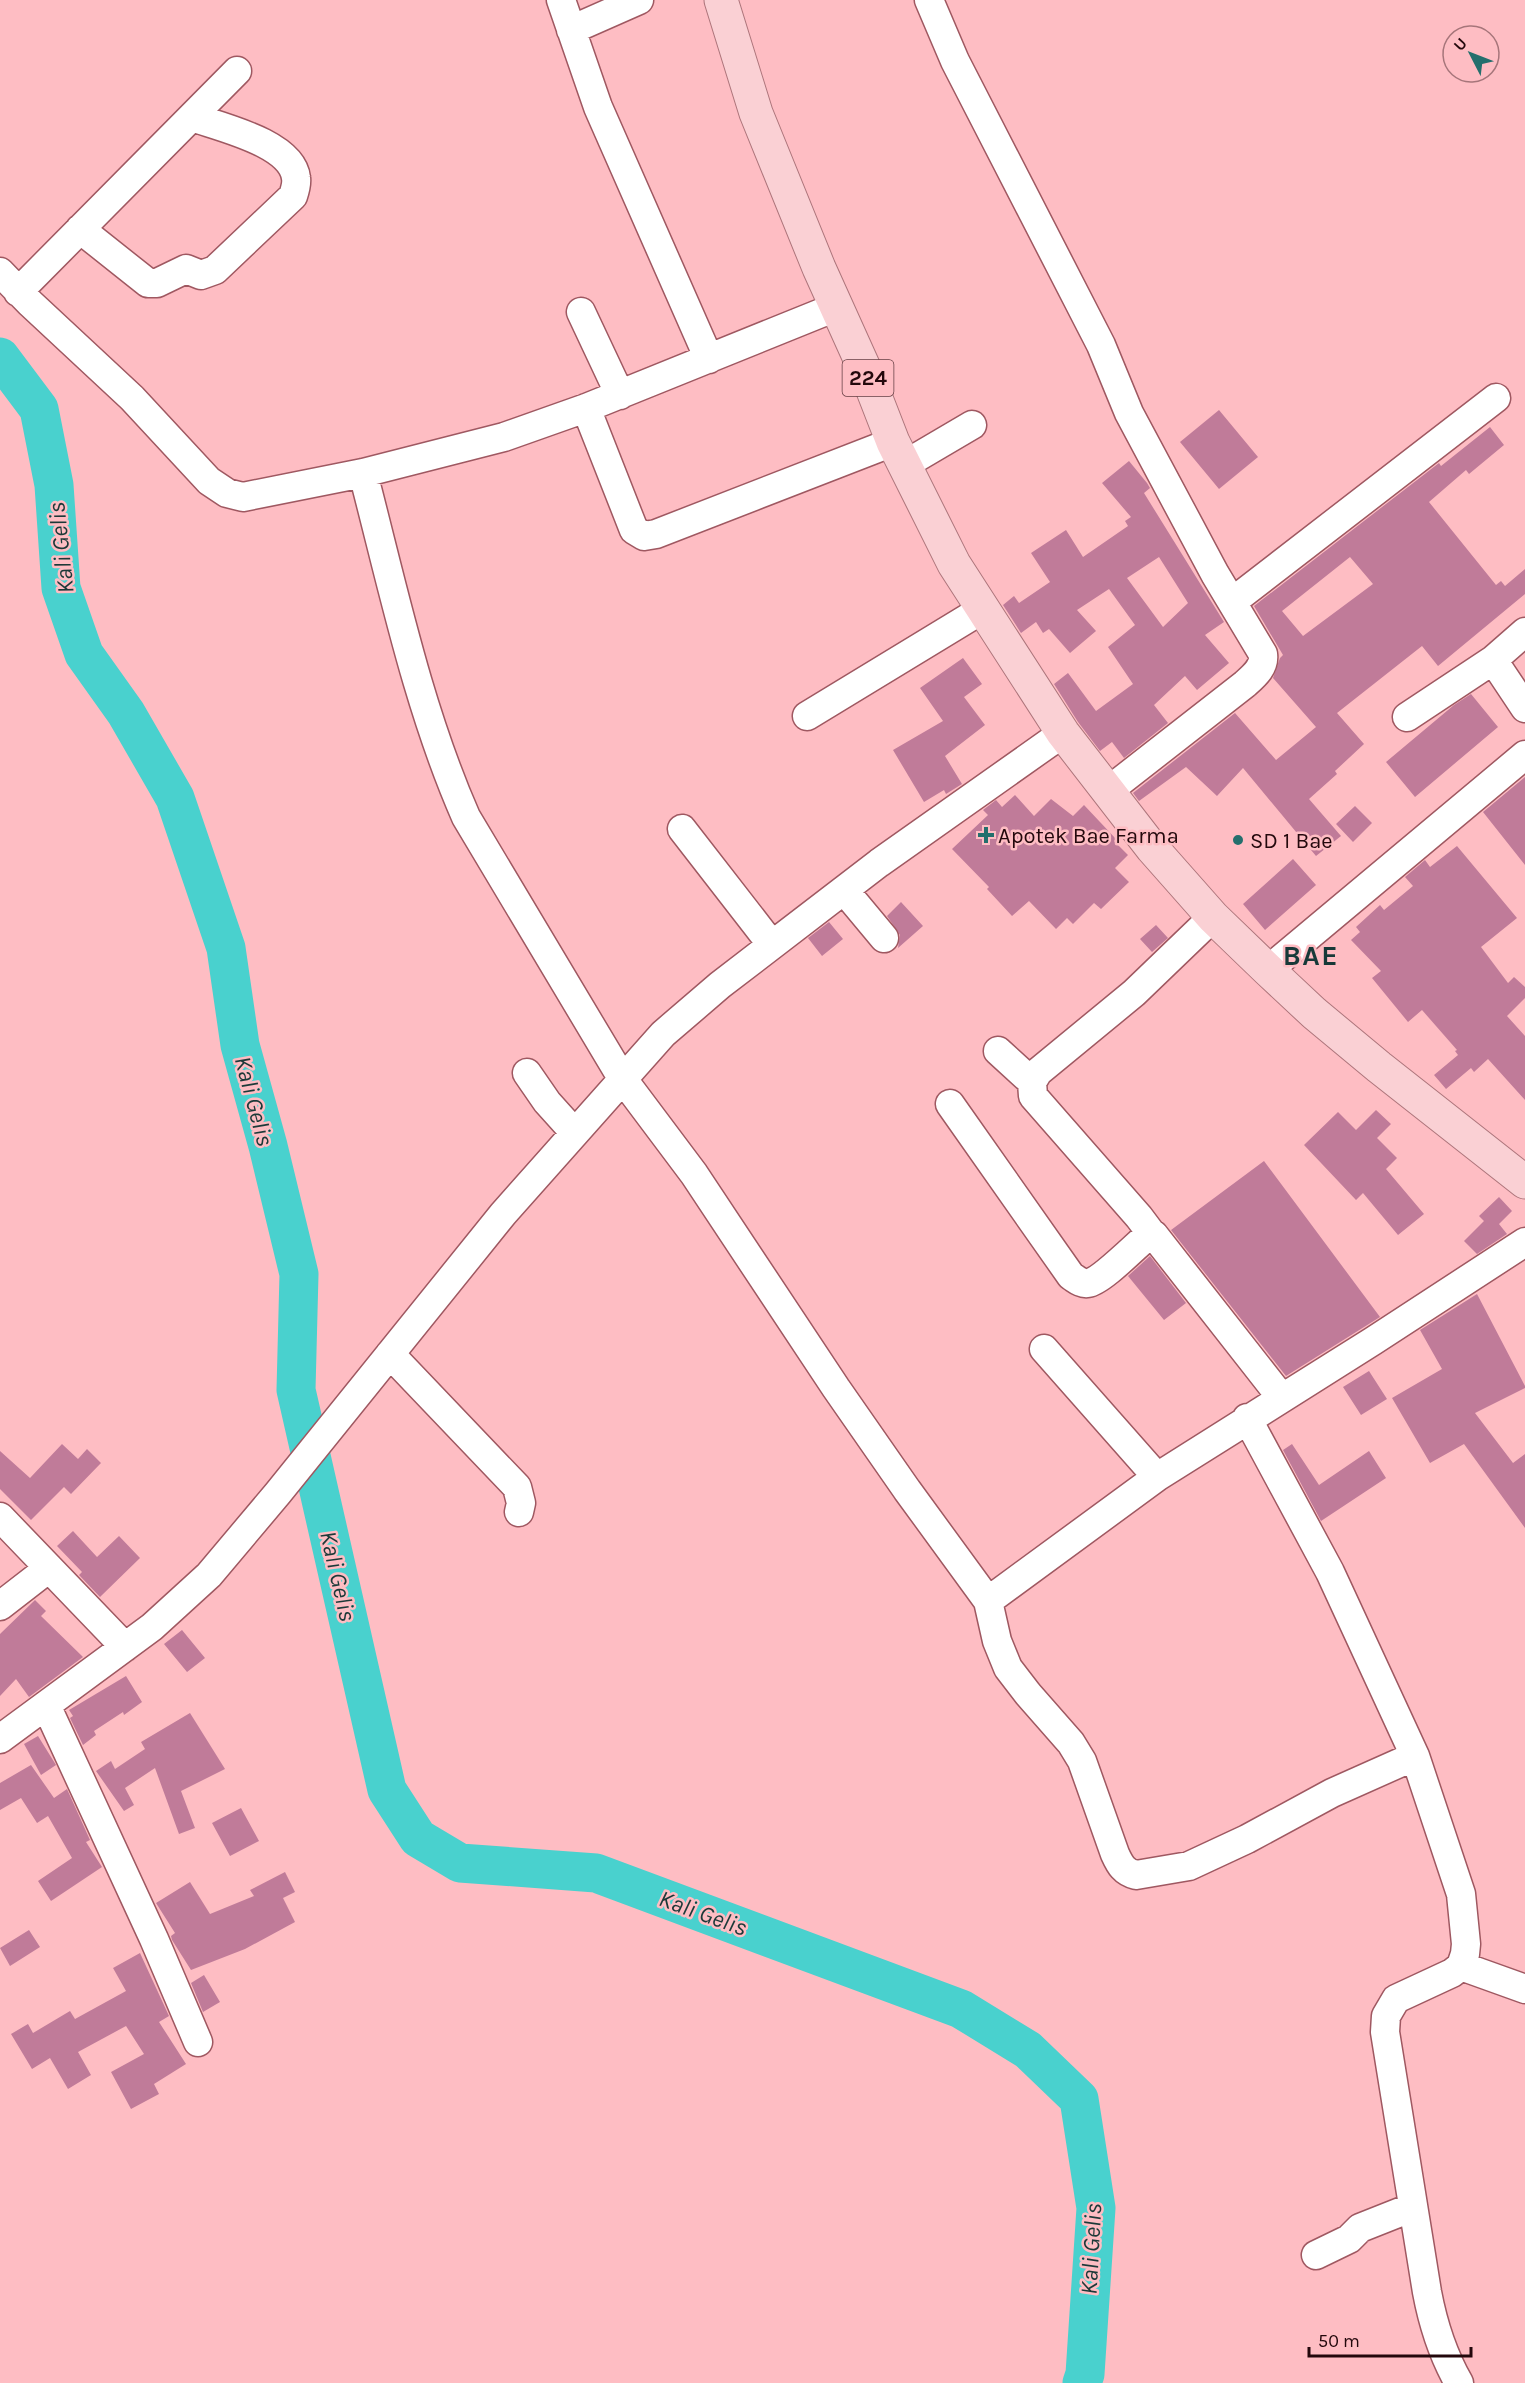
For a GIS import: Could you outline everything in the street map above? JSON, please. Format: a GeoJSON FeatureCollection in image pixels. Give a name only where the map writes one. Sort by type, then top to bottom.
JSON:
{"type":"FeatureCollection","features":[{"type":"Feature","properties":{"kind":"main road","name":"224"},"geometry":{"type":"LineString","coordinates":[[721,0],[756,113],[899,454],[954,564],[1063,733],[1152,848],[1214,917],[1268,970],[1314,1013],[1379,1067],[1525,1182]]}},
{"type":"Feature","properties":{"kind":"street"},"geometry":{"type":"LineString","coordinates":[[561,0],[598,107],[709,359]]}},
{"type":"Feature","properties":{"kind":"street"},"geometry":{"type":"LineString","coordinates":[[572,30],[639,0]]}},
{"type":"Feature","properties":{"kind":"street"},"geometry":{"type":"LineString","coordinates":[[929,0],[955,61],[1101,345],[1130,413],[1194,536],[1263,654],[1264,659],[1260,668],[1245,684],[1108,790]]}},
{"type":"Feature","properties":{"kind":"street"},"geometry":{"type":"LineString","coordinates":[[237,71],[80,229],[9,282],[132,398],[209,481],[226,493],[243,497],[253,496],[363,473],[504,437],[620,395],[836,308]]}},
{"type":"Feature","properties":{"kind":"street"},"geometry":{"type":"LineString","coordinates":[[80,229],[148,283],[156,283],[186,269],[201,275],[215,270],[293,196],[297,180],[295,171],[280,152],[268,145],[192,117]]}},
{"type":"Feature","properties":{"kind":"street"},"geometry":{"type":"LineString","coordinates":[[581,312],[620,395]]}},
{"type":"Feature","properties":{"kind":"street"},"geometry":{"type":"LineString","coordinates":[[1232,602],[1496,398]]}},
{"type":"Feature","properties":{"kind":"street"},"geometry":{"type":"LineString","coordinates":[[586,408],[634,530],[644,536],[899,454],[972,425]]}},
{"type":"Feature","properties":{"kind":"street"},"geometry":{"type":"LineString","coordinates":[[363,473],[408,645],[450,781],[466,817],[622,1078],[694,1174],[836,1388],[988,1600],[994,1630],[1004,1660],[1028,1694],[1071,1743],[1082,1761],[1121,1866],[1130,1874],[1136,1875],[1189,1866],[1247,1839],[1332,1793],[1415,1756]]}},
{"type":"Feature","properties":{"kind":"street"},"geometry":{"type":"LineString","coordinates":[[807,716],[982,609]]}},
{"type":"Feature","properties":{"kind":"street"},"geometry":{"type":"LineString","coordinates":[[1407,717],[1493,660],[1525,632]]}},
{"type":"Feature","properties":{"kind":"street"},"geometry":{"type":"LineString","coordinates":[[1493,660],[1525,708]]}},
{"type":"Feature","properties":{"kind":"street"},"geometry":{"type":"LineString","coordinates":[[0,1739],[125,1647],[209,1575],[503,1214],[663,1034],[720,985],[844,890],[1063,733]]}},
{"type":"Feature","properties":{"kind":"street"},"geometry":{"type":"LineString","coordinates":[[1268,970],[1525,755]]}},
{"type":"Feature","properties":{"kind":"street"},"geometry":{"type":"LineString","coordinates":[[682,829],[772,945]]}},
{"type":"Feature","properties":{"kind":"street"},"geometry":{"type":"LineString","coordinates":[[844,890],[884,938]]}},
{"type":"Feature","properties":{"kind":"street"},"geometry":{"type":"LineString","coordinates":[[1214,917],[1134,993],[1046,1065],[1032,1083],[1033,1096],[1151,1233],[1159,1239],[1281,1397]]}},
{"type":"Feature","properties":{"kind":"street"},"geometry":{"type":"LineString","coordinates":[[998,1051],[1032,1083]]}},
{"type":"Feature","properties":{"kind":"street"},"geometry":{"type":"LineString","coordinates":[[527,1073],[547,1102],[574,1132]]}},
{"type":"Feature","properties":{"kind":"street"},"geometry":{"type":"LineString","coordinates":[[950,1104],[1063,1266],[1080,1282],[1085,1284],[1101,1276],[1151,1233]]}},
{"type":"Feature","properties":{"kind":"street"},"geometry":{"type":"LineString","coordinates":[[988,1600],[1157,1477],[1525,1242]]}},
{"type":"Feature","properties":{"kind":"street"},"geometry":{"type":"LineString","coordinates":[[1044,1349],[1157,1477]]}},
{"type":"Feature","properties":{"kind":"street"},"geometry":{"type":"LineString","coordinates":[[390,1354],[517,1487],[521,1503],[519,1512]]}},
{"type":"Feature","properties":{"kind":"street"},"geometry":{"type":"LineString","coordinates":[[1248,1418],[1330,1572],[1415,1756],[1461,1894],[1466,1944],[1466,1954],[1461,1966],[1452,1973],[1396,1998],[1386,2016],[1387,2052],[1432,2320],[1459,2383]]}},
{"type":"Feature","properties":{"kind":"street"},"geometry":{"type":"LineString","coordinates":[[0,1517],[125,1647]]}},
{"type":"Feature","properties":{"kind":"street"},"geometry":{"type":"LineString","coordinates":[[0,1606],[49,1568]]}},
{"type":"Feature","properties":{"kind":"street"},"geometry":{"type":"LineString","coordinates":[[46,1705],[154,1939],[198,2042]]}},
{"type":"Feature","properties":{"kind":"street"},"geometry":{"type":"LineString","coordinates":[[1461,1966],[1525,1989]]}},
{"type":"Feature","properties":{"kind":"street"},"geometry":{"type":"LineString","coordinates":[[1316,2255],[1349,2239],[1360,2228],[1413,2207]]}},
{"type":"Feature","properties":{"kind":"building"},"geometry":{"type":"Polygon","coordinates":[[[1219,410],[1258,457],[1219,489],[1180,442],[1219,410]]]}},
{"type":"Feature","properties":{"kind":"building"},"geometry":{"type":"Polygon","coordinates":[[[1490,427],[1504,445],[1469,474],[1466,470],[1429,502],[1496,585],[1501,581],[1505,586],[1525,569],[1525,594],[1438,666],[1422,646],[1337,713],[1364,744],[1335,771],[1337,774],[1309,799],[1341,836],[1316,856],[1243,768],[1217,796],[1186,767],[1139,801],[1133,793],[1235,713],[1276,760],[1316,727],[1273,678],[1283,655],[1254,606],[1439,463],[1441,466],[1490,427]],[[1350,557],[1282,611],[1303,636],[1373,584],[1350,557]]]}},
{"type":"Feature","properties":{"kind":"building"},"geometry":{"type":"Polygon","coordinates":[[[1129,461],[1147,483],[1150,488],[1144,493],[1224,622],[1205,635],[1229,663],[1197,690],[1185,676],[1154,705],[1168,723],[1124,758],[1112,742],[1100,751],[1054,684],[1068,673],[1096,711],[1133,684],[1108,647],[1135,625],[1109,589],[1077,610],[1096,631],[1070,653],[1049,629],[1043,633],[1036,622],[1021,633],[1003,605],[1014,596],[1019,603],[1050,582],[1031,553],[1066,530],[1083,557],[1128,526],[1125,521],[1131,517],[1102,483],[1129,461]],[[1159,557],[1127,578],[1163,627],[1188,603],[1159,557]]]}},
{"type":"Feature","properties":{"kind":"building"},"geometry":{"type":"Polygon","coordinates":[[[963,658],[982,684],[964,697],[985,725],[945,756],[962,784],[946,794],[944,790],[924,802],[893,750],[943,721],[920,688],[963,658]]]}},
{"type":"Feature","properties":{"kind":"building"},"geometry":{"type":"Polygon","coordinates":[[[1471,694],[1498,727],[1415,797],[1386,762],[1454,705],[1471,694]]]}},
{"type":"Feature","properties":{"kind":"building"},"geometry":{"type":"Polygon","coordinates":[[[1525,777],[1525,865],[1483,812],[1525,777]]]}},
{"type":"Feature","properties":{"kind":"building"},"geometry":{"type":"Polygon","coordinates":[[[1015,795],[1034,816],[1051,799],[1073,816],[1084,805],[1128,855],[1115,868],[1129,882],[1101,909],[1094,903],[1073,924],[1067,918],[1056,929],[1029,901],[1012,916],[987,889],[989,887],[952,849],[988,815],[983,810],[996,800],[1002,807],[1015,795]]]}},
{"type":"Feature","properties":{"kind":"building"},"geometry":{"type":"Polygon","coordinates":[[[1355,806],[1372,823],[1353,842],[1336,824],[1355,806]]]}},
{"type":"Feature","properties":{"kind":"building"},"geometry":{"type":"Polygon","coordinates":[[[1457,846],[1517,918],[1481,947],[1508,983],[1514,977],[1525,987],[1525,998],[1507,1016],[1525,1036],[1525,1100],[1488,1059],[1474,1072],[1471,1068],[1446,1089],[1434,1075],[1458,1055],[1455,1051],[1457,1050],[1422,1010],[1408,1022],[1372,978],[1381,971],[1351,940],[1360,932],[1356,927],[1380,905],[1384,910],[1413,886],[1405,877],[1425,860],[1430,867],[1457,846]]]}},
{"type":"Feature","properties":{"kind":"building"},"geometry":{"type":"Polygon","coordinates":[[[1293,859],[1316,885],[1265,930],[1243,904],[1293,859]]]}},
{"type":"Feature","properties":{"kind":"building"},"geometry":{"type":"Polygon","coordinates":[[[901,902],[923,926],[898,948],[900,935],[887,916],[901,902]]]}},
{"type":"Feature","properties":{"kind":"building"},"geometry":{"type":"Polygon","coordinates":[[[829,922],[843,939],[822,956],[808,938],[829,922]]]}},
{"type":"Feature","properties":{"kind":"building"},"geometry":{"type":"Polygon","coordinates":[[[1156,925],[1168,938],[1152,952],[1140,939],[1156,925]]]}},
{"type":"Feature","properties":{"kind":"building"},"geometry":{"type":"Polygon","coordinates":[[[1376,1110],[1391,1124],[1377,1138],[1397,1158],[1386,1169],[1424,1214],[1398,1235],[1363,1193],[1356,1200],[1304,1145],[1338,1112],[1356,1130],[1376,1110]]]}},
{"type":"Feature","properties":{"kind":"building"},"geometry":{"type":"Polygon","coordinates":[[[1264,1161],[1380,1317],[1286,1376],[1171,1230],[1264,1161]]]}},
{"type":"Feature","properties":{"kind":"building"},"geometry":{"type":"Polygon","coordinates":[[[1499,1197],[1512,1211],[1499,1224],[1507,1234],[1477,1254],[1464,1241],[1484,1221],[1479,1216],[1499,1197]]]}},
{"type":"Feature","properties":{"kind":"building"},"geometry":{"type":"Polygon","coordinates":[[[1150,1256],[1186,1303],[1164,1320],[1128,1276],[1150,1256]]]}},
{"type":"Feature","properties":{"kind":"building"},"geometry":{"type":"Polygon","coordinates":[[[1477,1294],[1525,1386],[1475,1413],[1513,1463],[1525,1454],[1525,1528],[1464,1444],[1430,1463],[1392,1398],[1442,1369],[1420,1330],[1477,1294]]]}},
{"type":"Feature","properties":{"kind":"building"},"geometry":{"type":"Polygon","coordinates":[[[1369,1371],[1387,1399],[1361,1415],[1343,1387],[1369,1371]]]}},
{"type":"Feature","properties":{"kind":"building"},"geometry":{"type":"Polygon","coordinates":[[[62,1444],[78,1459],[87,1449],[101,1463],[71,1494],[64,1487],[31,1520],[0,1489],[0,1451],[30,1478],[62,1444]]]}},
{"type":"Feature","properties":{"kind":"building"},"geometry":{"type":"Polygon","coordinates":[[[1292,1444],[1319,1485],[1369,1451],[1386,1478],[1321,1521],[1283,1450],[1292,1444]]]}},
{"type":"Feature","properties":{"kind":"building"},"geometry":{"type":"Polygon","coordinates":[[[73,1531],[97,1557],[119,1536],[140,1558],[100,1597],[79,1575],[82,1572],[57,1546],[73,1531]]]}},
{"type":"Feature","properties":{"kind":"building"},"geometry":{"type":"Polygon","coordinates":[[[35,1600],[46,1611],[41,1616],[83,1657],[29,1697],[16,1679],[0,1696],[0,1634],[35,1600]]]}},
{"type":"Feature","properties":{"kind":"building"},"geometry":{"type":"Polygon","coordinates":[[[182,1630],[205,1658],[187,1672],[164,1644],[182,1630]]]}},
{"type":"Feature","properties":{"kind":"building"},"geometry":{"type":"Polygon","coordinates":[[[126,1676],[142,1702],[124,1715],[123,1712],[94,1731],[96,1735],[83,1745],[70,1718],[73,1716],[69,1710],[126,1676]]]}},
{"type":"Feature","properties":{"kind":"building"},"geometry":{"type":"Polygon","coordinates":[[[190,1713],[225,1769],[181,1791],[195,1828],[179,1834],[155,1768],[125,1788],[134,1805],[124,1811],[96,1771],[111,1761],[115,1769],[145,1749],[141,1742],[190,1713]]]}},
{"type":"Feature","properties":{"kind":"building"},"geometry":{"type":"Polygon","coordinates":[[[38,1736],[56,1765],[41,1775],[24,1744],[38,1736]]]}},
{"type":"Feature","properties":{"kind":"building"},"geometry":{"type":"Polygon","coordinates":[[[31,1765],[54,1798],[67,1789],[90,1840],[86,1842],[102,1867],[51,1901],[38,1881],[72,1858],[48,1816],[37,1823],[21,1798],[0,1810],[0,1783],[31,1765]]]}},
{"type":"Feature","properties":{"kind":"building"},"geometry":{"type":"Polygon","coordinates":[[[241,1808],[259,1841],[230,1856],[212,1823],[241,1808]]]}},
{"type":"Feature","properties":{"kind":"building"},"geometry":{"type":"Polygon","coordinates":[[[285,1872],[295,1892],[283,1898],[295,1922],[245,1949],[191,1970],[172,1940],[171,1936],[175,1933],[156,1903],[190,1882],[210,1914],[254,1896],[250,1890],[285,1872]]]}},
{"type":"Feature","properties":{"kind":"building"},"geometry":{"type":"Polygon","coordinates":[[[29,1930],[40,1947],[10,1966],[0,1948],[29,1930]]]}},
{"type":"Feature","properties":{"kind":"building"},"geometry":{"type":"Polygon","coordinates":[[[140,1953],[169,2016],[159,2022],[186,2064],[154,2084],[159,2094],[131,2109],[111,2072],[144,2054],[126,2026],[78,2052],[91,2075],[68,2089],[50,2058],[32,2069],[11,2034],[28,2024],[33,2033],[70,2011],[75,2019],[126,1991],[113,1968],[140,1953]]]}},
{"type":"Feature","properties":{"kind":"building"},"geometry":{"type":"Polygon","coordinates":[[[204,1975],[220,2002],[203,2012],[191,1983],[204,1975]]]}},
{"type":"Feature","properties":{"kind":"waterway","name":"Kali Gelis"},"geometry":{"type":"LineString","coordinates":[[0,357],[39,409],[54,485],[61,588],[84,654],[126,713],[175,798],[226,948],[240,1045],[268,1146],[299,1274],[296,1390],[387,1790],[418,1838],[460,1863],[596,1873],[961,2009],[1028,2050],[1079,2099],[1096,2208],[1085,2374],[1082,2383]]}},
{"type":"Feature","properties":{"kind":"place","name":"Apotek Bae Farma"},"geometry":{"type":"Point","coordinates":[986,835]}},
{"type":"Feature","properties":{"kind":"place","name":"SD 1 Bae"},"geometry":{"type":"Point","coordinates":[1238,840]}},
{"type":"Feature","properties":{"kind":"district","name":"BAE"},"geometry":{"type":"Point","coordinates":[1311,955]}}]}
